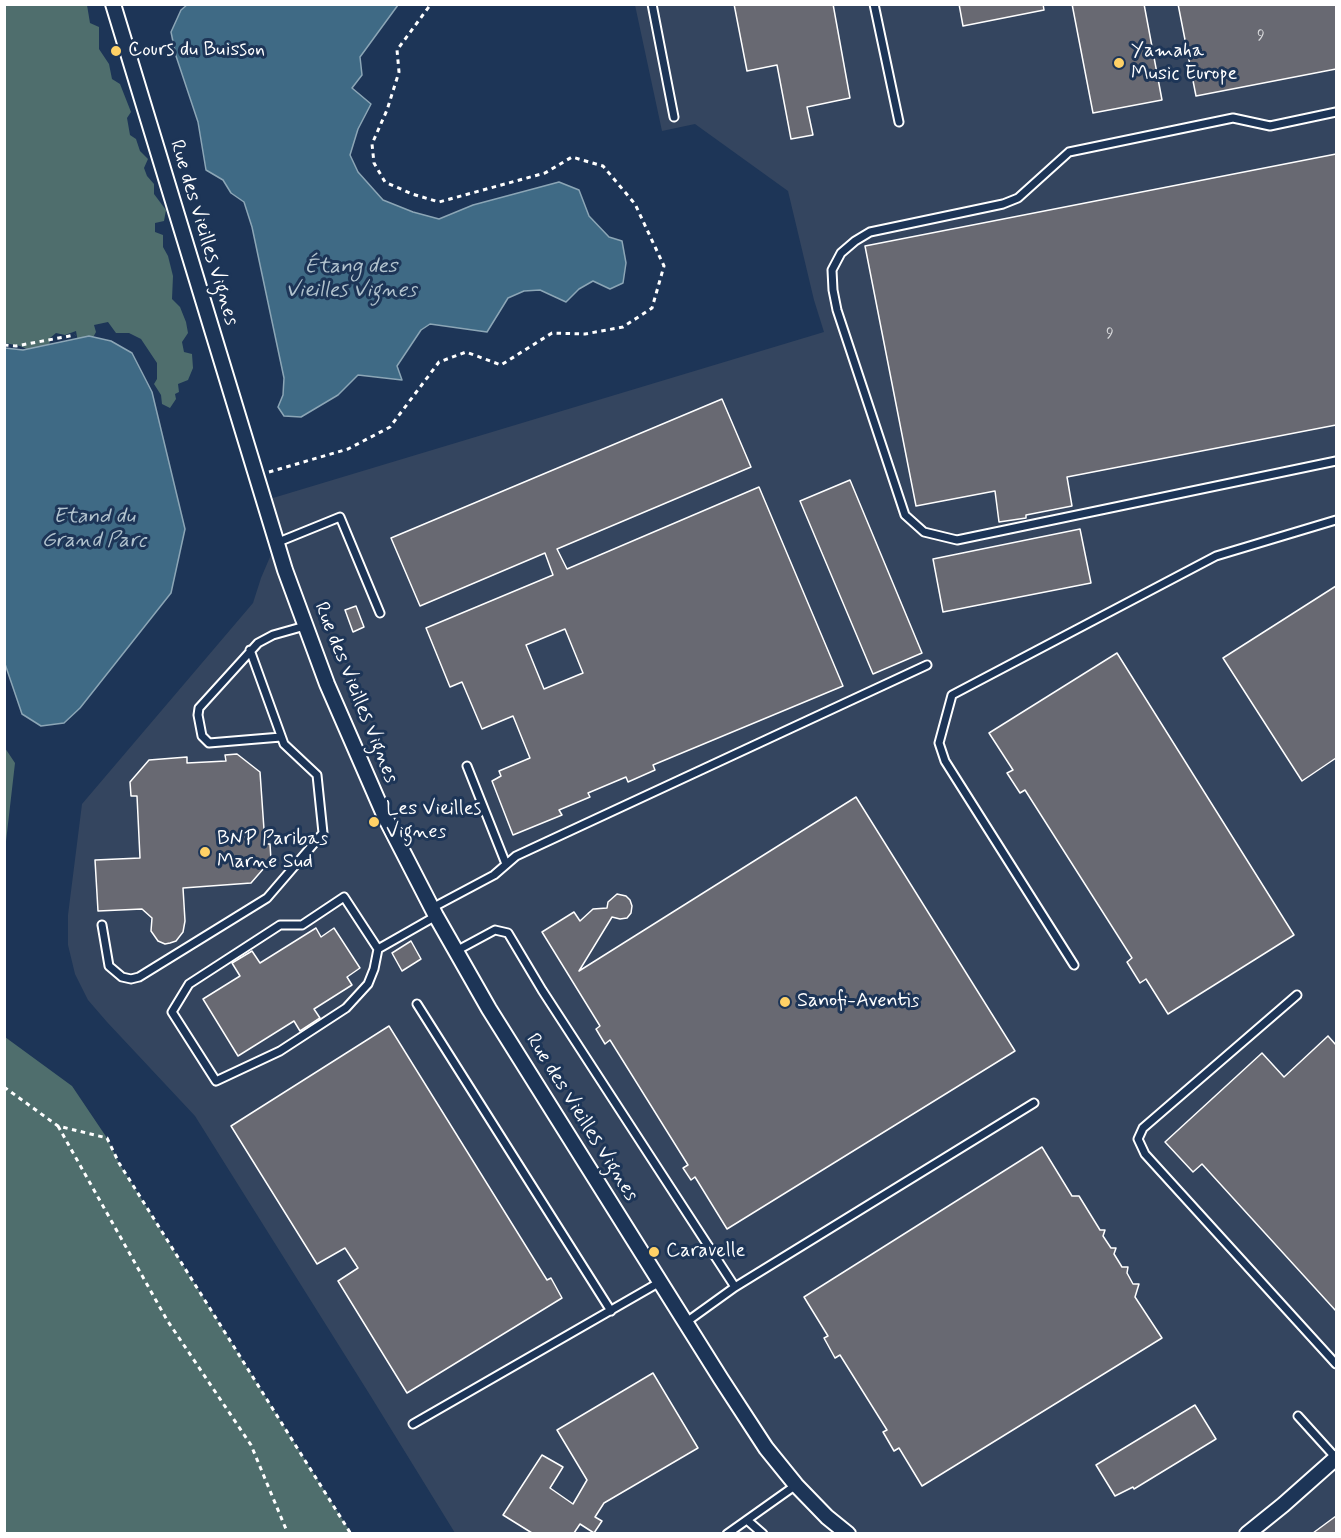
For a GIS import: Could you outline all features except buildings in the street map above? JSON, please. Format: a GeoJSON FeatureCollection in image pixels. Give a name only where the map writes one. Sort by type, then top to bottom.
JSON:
{"type":"FeatureCollection","features":[{"type":"Feature","properties":{"kind":"street","name":"Rue des Vieilles Vignes"},"geometry":{"type":"LineString","coordinates":[[113,4],[276,543],[305,626],[348,734],[390,828],[434,912],[504,1032],[750,1425],[796,1485],[828,1517],[848,1533]]}},
{"type":"Feature","properties":{"kind":"street"},"geometry":{"type":"LineString","coordinates":[[1247,1533],[1336,1458]]}},
{"type":"Feature","properties":{"kind":"lane"},"geometry":{"type":"LineString","coordinates":[[652,4],[674,117]]}},
{"type":"Feature","properties":{"kind":"lane"},"geometry":{"type":"LineString","coordinates":[[874,4],[898,122]]}},
{"type":"Feature","properties":{"kind":"lane"},"geometry":{"type":"LineString","coordinates":[[1336,112],[1270,126],[1233,118],[1069,152],[1018,198],[1003,204],[870,232],[841,253],[832,270],[837,310],[905,515],[924,532],[957,540],[1336,461]]}},
{"type":"Feature","properties":{"kind":"lane"},"geometry":{"type":"LineString","coordinates":[[276,543],[340,517],[380,613]]}},
{"type":"Feature","properties":{"kind":"lane"},"geometry":{"type":"LineString","coordinates":[[1074,965],[945,761],[939,743],[952,695],[1216,556],[1336,520]]}},
{"type":"Feature","properties":{"kind":"lane"},"geometry":{"type":"LineString","coordinates":[[281,737],[209,743],[202,736],[199,708],[250,650],[273,635],[305,626]]}},
{"type":"Feature","properties":{"kind":"lane"},"geometry":{"type":"LineString","coordinates":[[102,925],[109,966],[122,977],[131,979],[139,977],[267,898],[321,836],[324,828],[317,775],[289,749],[281,737],[250,650]]}},
{"type":"Feature","properties":{"kind":"lane"},"geometry":{"type":"LineString","coordinates":[[378,949],[344,897],[302,925],[280,925],[189,984],[172,1012],[216,1081],[280,1050],[346,1008],[368,984],[378,949],[494,875],[516,856],[927,665]]}},
{"type":"Feature","properties":{"kind":"lane"},"geometry":{"type":"LineString","coordinates":[[467,766],[506,864]]}},
{"type":"Feature","properties":{"kind":"lane"},"geometry":{"type":"LineString","coordinates":[[456,951],[495,930],[508,933],[542,990],[735,1287]]}},
{"type":"Feature","properties":{"kind":"lane"},"geometry":{"type":"LineString","coordinates":[[1297,995],[1143,1128],[1138,1139],[1145,1154],[1336,1362]]}},
{"type":"Feature","properties":{"kind":"lane"},"geometry":{"type":"LineString","coordinates":[[417,1004],[611,1311]]}},
{"type":"Feature","properties":{"kind":"lane"},"geometry":{"type":"LineString","coordinates":[[685,1323],[735,1287],[1034,1103]]}},
{"type":"Feature","properties":{"kind":"lane"},"geometry":{"type":"LineString","coordinates":[[413,1424],[660,1282]]}},
{"type":"Feature","properties":{"kind":"lane"},"geometry":{"type":"LineString","coordinates":[[1298,1416],[1336,1458]]}},
{"type":"Feature","properties":{"kind":"lane"},"geometry":{"type":"LineString","coordinates":[[727,1533],[796,1485]]}},
{"type":"Feature","properties":{"kind":"lane"},"geometry":{"type":"LineString","coordinates":[[747,1520],[763,1533]]}},
{"type":"Feature","properties":{"kind":"path"},"geometry":{"type":"LineString","coordinates":[[255,475],[348,450],[390,427],[439,362],[466,352],[501,366],[552,333],[585,334],[623,327],[652,308],[664,267],[635,204],[603,166],[572,157],[545,172],[439,202],[412,194],[385,182],[374,163],[372,144],[387,110],[399,72],[397,50],[431,4]]}},
{"type":"Feature","properties":{"kind":"path"},"geometry":{"type":"LineString","coordinates":[[4,345],[16,346],[75,335]]}},
{"type":"Feature","properties":{"kind":"path"},"geometry":{"type":"LineString","coordinates":[[4,1087],[58,1126],[107,1138],[119,1163],[351,1533]]}},
{"type":"Feature","properties":{"kind":"path"},"geometry":{"type":"LineString","coordinates":[[58,1126],[168,1320],[251,1445],[288,1533]]}},
{"type":"Feature","properties":{"kind":"shaded area"},"geometry":{"type":"Polygon","coordinates":[[[635,5],[1336,5],[1336,1533],[455,1533],[195,1116],[88,1000],[75,974],[68,945],[68,915],[82,804],[253,603],[276,543],[263,501],[824,332],[788,191],[695,124],[662,131],[635,5]]]}},
{"type":"Feature","properties":{"kind":"green space"},"geometry":{"type":"Polygon","coordinates":[[[4,5],[87,5],[90,23],[99,27],[99,49],[109,64],[112,79],[120,84],[131,112],[127,118],[130,135],[136,139],[140,151],[148,159],[144,168],[154,184],[154,194],[166,210],[164,221],[155,223],[155,232],[163,235],[163,247],[173,276],[172,299],[180,307],[186,322],[188,333],[182,342],[184,352],[192,354],[193,368],[188,380],[178,384],[179,392],[175,394],[176,399],[170,408],[162,404],[161,395],[154,384],[157,379],[157,363],[141,339],[129,333],[116,333],[108,322],[94,325],[96,332],[90,343],[78,342],[76,331],[65,335],[56,333],[50,338],[49,349],[36,353],[5,343],[4,5]]]}},
{"type":"Feature","properties":{"kind":"green space"},"geometry":{"type":"Polygon","coordinates":[[[4,748],[15,763],[5,850],[4,748]]]}},
{"type":"Feature","properties":{"kind":"green space"},"geometry":{"type":"Polygon","coordinates":[[[5,1037],[72,1086],[107,1138],[119,1163],[351,1533],[5,1533],[5,1037]]]}},
{"type":"Feature","properties":{"kind":"water","name":"Étang des Vieilles Vignes"},"geometry":{"type":"Polygon","coordinates":[[[188,4],[398,5],[360,57],[362,75],[352,88],[371,104],[358,129],[350,155],[358,172],[383,200],[439,219],[473,205],[559,182],[579,190],[589,216],[609,237],[622,241],[626,263],[623,283],[610,289],[593,281],[579,289],[566,302],[540,290],[524,291],[508,298],[487,332],[430,324],[421,330],[397,366],[402,380],[358,375],[338,395],[301,417],[284,416],[278,407],[283,395],[284,378],[252,227],[244,202],[231,193],[223,180],[206,170],[198,122],[176,56],[171,32],[181,10],[188,4]]]}},
{"type":"Feature","properties":{"kind":"water","name":"Etand du Grand Parc"},"geometry":{"type":"Polygon","coordinates":[[[89,336],[111,341],[132,353],[152,392],[185,529],[171,593],[80,708],[64,723],[41,726],[22,714],[5,664],[5,348],[23,350],[89,336]]]}},
{"type":"Feature","properties":{"kind":"place","name":"Cours du Buisson"},"geometry":{"type":"Point","coordinates":[116,51]}},
{"type":"Feature","properties":{"kind":"place","name":"Yamaha Music Europe"},"geometry":{"type":"Point","coordinates":[1119,63]}},
{"type":"Feature","properties":{"kind":"place","name":"Les Vieilles Vignes"},"geometry":{"type":"Point","coordinates":[374,822]}},
{"type":"Feature","properties":{"kind":"place","name":"BNP Paribas Marne Sud"},"geometry":{"type":"Point","coordinates":[205,852]}},
{"type":"Feature","properties":{"kind":"place","name":"Sanofi-Aventis"},"geometry":{"type":"Point","coordinates":[785,1002]}},
{"type":"Feature","properties":{"kind":"place","name":"Caravelle"},"geometry":{"type":"Point","coordinates":[654,1252]}}]}
